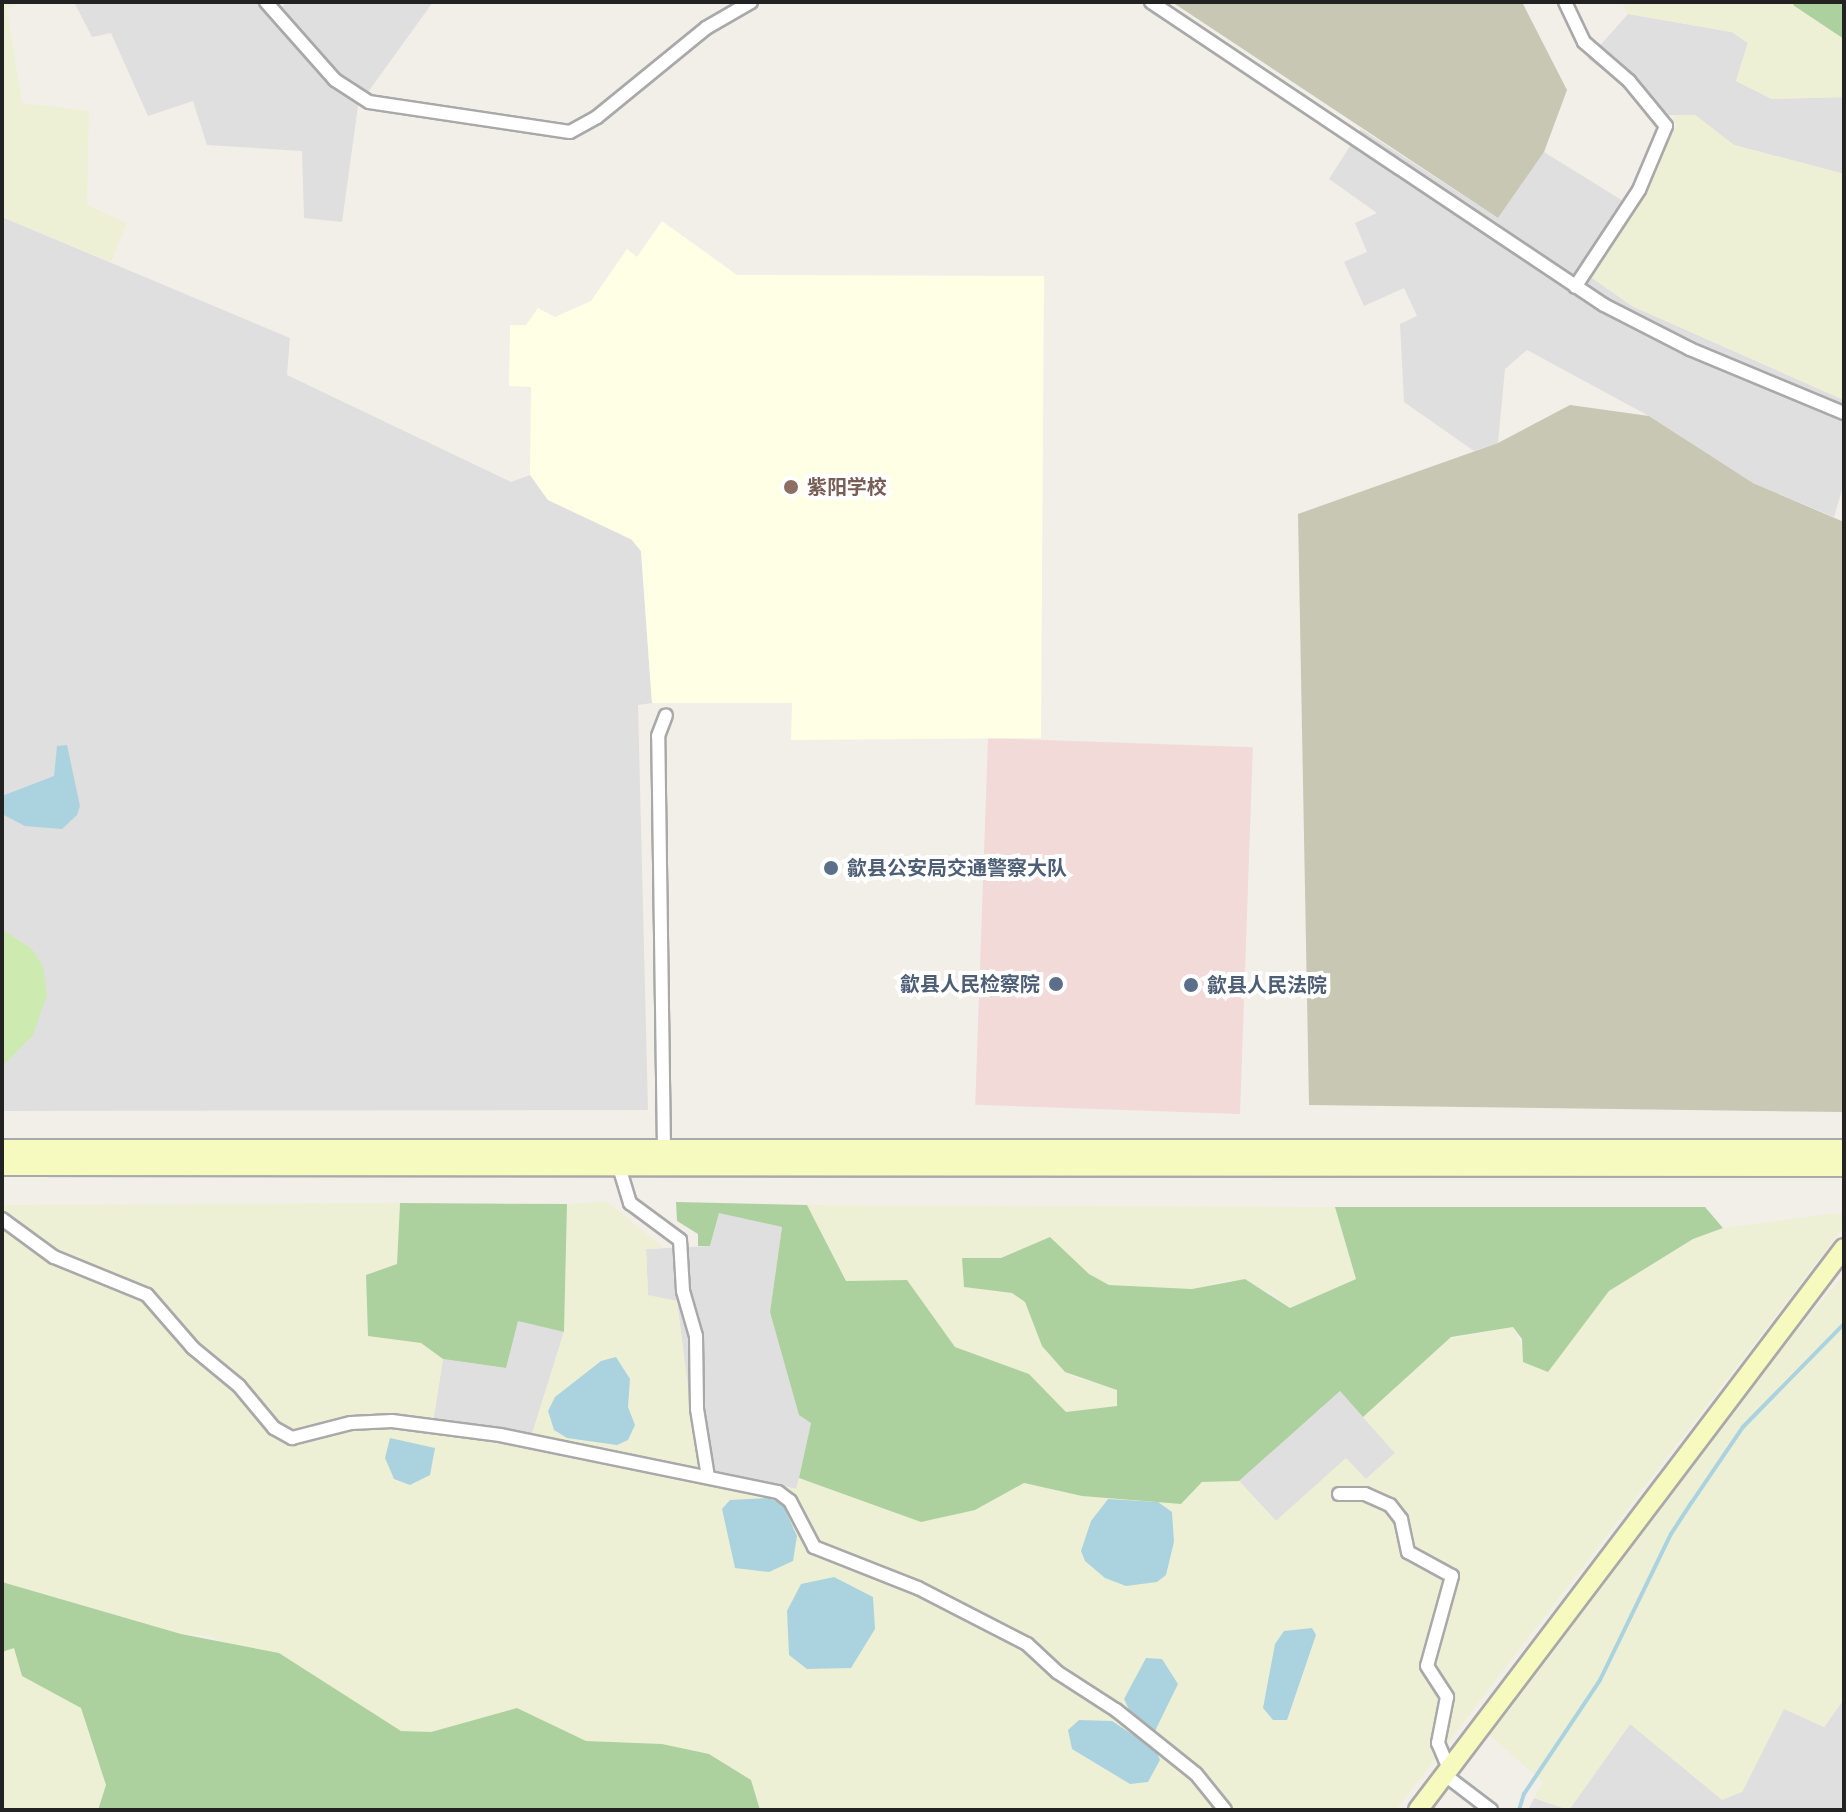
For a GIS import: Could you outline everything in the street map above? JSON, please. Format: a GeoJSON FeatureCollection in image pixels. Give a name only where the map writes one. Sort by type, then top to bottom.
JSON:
{"type":"FeatureCollection","features":[{"type":"Feature","properties":{"kind":"main road"},"geometry":{"type":"LineString","coordinates":[[2,1149],[1844,1149]]}},
{"type":"Feature","properties":{"kind":"main road"},"geometry":{"type":"LineString","coordinates":[[2,1166],[1844,1167]]}},
{"type":"Feature","properties":{"kind":"main road"},"geometry":{"type":"LineString","coordinates":[[1418,1810],[1844,1248]]}},
{"type":"Feature","properties":{"kind":"street"},"geometry":{"type":"LineString","coordinates":[[266,2],[335,80],[369,102],[570,132],[597,117],[706,28],[751,2]]}},
{"type":"Feature","properties":{"kind":"street"},"geometry":{"type":"LineString","coordinates":[[1151,2],[1575,287],[1680,344],[1844,413]]}},
{"type":"Feature","properties":{"kind":"street"},"geometry":{"type":"LineString","coordinates":[[1565,2],[1584,42],[1629,81],[1666,126],[1639,190],[1575,287]]}},
{"type":"Feature","properties":{"kind":"street"},"geometry":{"type":"LineString","coordinates":[[664,1150],[658,736],[666,715]]}},
{"type":"Feature","properties":{"kind":"street"},"geometry":{"type":"LineString","coordinates":[[619,1167],[630,1203],[680,1240],[683,1291],[696,1336],[697,1409],[708,1477]]}},
{"type":"Feature","properties":{"kind":"street"},"geometry":{"type":"LineString","coordinates":[[2,1219],[54,1257],[147,1295],[193,1348],[239,1386],[274,1428],[292,1438],[351,1423],[392,1421],[500,1435],[778,1492],[790,1501],[814,1547],[918,1588],[1027,1644],[1057,1672],[1116,1710],[1196,1774],[1225,1810]]}},
{"type":"Feature","properties":{"kind":"street"},"geometry":{"type":"LineString","coordinates":[[1339,1494],[1365,1494],[1390,1505],[1401,1519],[1408,1552],[1452,1576],[1427,1666],[1447,1697],[1438,1743],[1447,1772],[1491,1810]]}},
{"type":"Feature","properties":{"kind":"shaded area"},"geometry":{"type":"Polygon","coordinates":[[[2,2],[19,2],[7,10],[22,103],[89,111],[87,205],[127,223],[111,262],[2,217],[2,2]]]}},
{"type":"Feature","properties":{"kind":"shaded area"},"geometry":{"type":"Polygon","coordinates":[[[74,2],[279,2],[281,7],[289,2],[433,2],[358,106],[342,222],[304,218],[302,151],[207,145],[193,101],[148,116],[111,33],[92,37],[74,2]]]}},
{"type":"Feature","properties":{"kind":"shaded area"},"geometry":{"type":"Polygon","coordinates":[[[1172,2],[1522,2],[1567,90],[1544,152],[1498,218],[1172,2]]]}},
{"type":"Feature","properties":{"kind":"shaded area"},"geometry":{"type":"Polygon","coordinates":[[[1621,2],[1795,2],[1844,39],[1844,97],[1772,99],[1736,81],[1748,43],[1732,32],[1628,14],[1621,2]]]}},
{"type":"Feature","properties":{"kind":"shaded area"},"geometry":{"type":"Polygon","coordinates":[[[1628,14],[1732,32],[1748,43],[1736,81],[1772,99],[1844,97],[1844,174],[1734,145],[1695,115],[1650,115],[1618,81],[1588,59],[1628,14]]]}},
{"type":"Feature","properties":{"kind":"shaded area"},"geometry":{"type":"Polygon","coordinates":[[[1673,115],[1695,115],[1734,145],[1844,174],[1844,400],[1632,306],[1588,275],[1636,209],[1676,125],[1673,115]]]}},
{"type":"Feature","properties":{"kind":"shaded area"},"geometry":{"type":"Polygon","coordinates":[[[1361,129],[1498,218],[1544,152],[1636,209],[1588,275],[1632,306],[1844,400],[1844,483],[1834,517],[1753,483],[1649,416],[1527,350],[1505,369],[1498,443],[1474,451],[1404,402],[1400,324],[1417,316],[1404,288],[1364,306],[1344,262],[1367,252],[1355,223],[1377,213],[1329,179],[1361,129]]]}},
{"type":"Feature","properties":{"kind":"shaded area"},"geometry":{"type":"Polygon","coordinates":[[[2,217],[290,338],[287,375],[511,482],[530,475],[548,500],[632,540],[641,551],[652,703],[638,705],[648,1110],[2,1111],[2,217]]]}},
{"type":"Feature","properties":{"kind":"shaded area","name":"紫阳学校"},"geometry":{"type":"Polygon","coordinates":[[[662,221],[737,275],[1044,276],[1041,738],[791,740],[792,703],[652,703],[641,551],[631,539],[548,500],[530,475],[531,387],[509,386],[510,325],[526,325],[538,308],[555,317],[591,301],[627,249],[637,257],[662,221]]]}},
{"type":"Feature","properties":{"kind":"shaded area"},"geometry":{"type":"Polygon","coordinates":[[[1570,405],[1649,416],[1753,483],[1844,522],[1844,1112],[1309,1105],[1298,514],[1498,443],[1570,405]]]}},
{"type":"Feature","properties":{"kind":"shaded area","name":"歙县人民法院"},"geometry":{"type":"Polygon","coordinates":[[[988,738],[1253,747],[1240,1114],[975,1105],[988,738]]]}},
{"type":"Feature","properties":{"kind":"shaded area"},"geometry":{"type":"Polygon","coordinates":[[[608,1202],[664,1248],[646,1249],[648,1295],[677,1301],[698,1467],[796,1489],[799,1478],[849,1496],[975,1510],[1024,1483],[1082,1496],[1181,1504],[1202,1482],[1239,1481],[1276,1521],[1346,1458],[1366,1479],[1395,1453],[1363,1417],[1443,1340],[1513,1327],[1525,1354],[1579,1327],[1609,1291],[1693,1239],[1723,1228],[1844,1212],[1844,1227],[1396,1810],[760,1810],[751,1780],[709,1754],[662,1744],[586,1741],[517,1708],[431,1732],[401,1731],[211,1636],[181,1634],[2,1582],[2,1205],[400,1203],[397,1264],[369,1336],[421,1343],[443,1359],[433,1422],[532,1434],[564,1332],[567,1204],[608,1202]]]}},
{"type":"Feature","properties":{"kind":"shaded area"},"geometry":{"type":"Polygon","coordinates":[[[807,1205],[1335,1207],[1356,1279],[1289,1308],[1272,1293],[1230,1280],[1192,1289],[1109,1285],[1089,1274],[1050,1237],[1001,1258],[977,1260],[988,1291],[1012,1293],[1025,1302],[1042,1346],[1071,1376],[1118,1389],[1118,1406],[1066,1412],[1029,1374],[955,1347],[907,1280],[846,1281],[807,1205]]]}},
{"type":"Feature","properties":{"kind":"shaded area"},"geometry":{"type":"Polygon","coordinates":[[[719,1212],[782,1227],[770,1312],[811,1423],[797,1489],[698,1467],[677,1301],[648,1296],[646,1249],[710,1246],[719,1212]]]}},
{"type":"Feature","properties":{"kind":"shaded area"},"geometry":{"type":"Polygon","coordinates":[[[1844,1274],[1844,1645],[1840,1654],[1844,1657],[1844,1699],[1824,1727],[1784,1709],[1742,1792],[1722,1800],[1630,1724],[1569,1810],[1534,1798],[1543,1782],[1487,1733],[1770,1363],[1844,1274]]]}},
{"type":"Feature","properties":{"kind":"shaded area"},"geometry":{"type":"Polygon","coordinates":[[[517,1320],[564,1332],[532,1434],[433,1422],[443,1359],[505,1368],[517,1320]]]}},
{"type":"Feature","properties":{"kind":"shaded area"},"geometry":{"type":"Polygon","coordinates":[[[1340,1391],[1395,1453],[1365,1480],[1346,1459],[1276,1521],[1239,1481],[1340,1391]]]}},
{"type":"Feature","properties":{"kind":"shaded area"},"geometry":{"type":"Polygon","coordinates":[[[14,1647],[22,1676],[81,1708],[106,1785],[98,1810],[2,1810],[2,1652],[14,1647]]]}},
{"type":"Feature","properties":{"kind":"shaded area"},"geometry":{"type":"Polygon","coordinates":[[[1844,1699],[1844,1810],[1569,1810],[1630,1724],[1742,1792],[1784,1708],[1824,1727],[1844,1699]]]}},
{"type":"Feature","properties":{"kind":"shaded area"},"geometry":{"type":"Polygon","coordinates":[[[1534,1798],[1569,1810],[1528,1810],[1534,1798]]]}},
{"type":"Feature","properties":{"kind":"green space"},"geometry":{"type":"Polygon","coordinates":[[[1795,2],[1844,2],[1844,39],[1793,5],[1795,2]]]}},
{"type":"Feature","properties":{"kind":"green space"},"geometry":{"type":"Polygon","coordinates":[[[2,929],[32,949],[43,966],[47,995],[33,1035],[2,1067],[2,929]]]}},
{"type":"Feature","properties":{"kind":"green space"},"geometry":{"type":"Polygon","coordinates":[[[676,1202],[807,1205],[846,1281],[907,1280],[955,1347],[1029,1374],[1066,1412],[1117,1406],[1117,1390],[1065,1372],[1042,1346],[1025,1302],[1012,1293],[964,1287],[962,1258],[1001,1258],[1050,1237],[1089,1274],[1109,1285],[1192,1289],[1245,1279],[1290,1308],[1356,1279],[1335,1207],[1705,1207],[1723,1228],[1693,1239],[1609,1291],[1548,1372],[1523,1362],[1522,1339],[1513,1327],[1451,1337],[1363,1417],[1340,1391],[1239,1481],[1202,1482],[1181,1504],[1082,1496],[1024,1483],[975,1510],[921,1522],[799,1478],[811,1423],[799,1415],[770,1312],[782,1227],[719,1213],[710,1246],[698,1246],[698,1234],[677,1221],[676,1202]]]}},
{"type":"Feature","properties":{"kind":"green space"},"geometry":{"type":"Polygon","coordinates":[[[400,1203],[567,1204],[564,1332],[518,1321],[506,1368],[443,1359],[421,1343],[368,1336],[366,1275],[397,1264],[400,1203]]]}},
{"type":"Feature","properties":{"kind":"green space"},"geometry":{"type":"Polygon","coordinates":[[[2,1582],[181,1634],[279,1653],[401,1731],[431,1732],[517,1708],[586,1741],[662,1744],[709,1754],[751,1780],[760,1810],[98,1810],[106,1785],[81,1708],[22,1676],[14,1648],[2,1652],[2,1582]]]}},
{"type":"Feature","properties":{"kind":"water"},"geometry":{"type":"Polygon","coordinates":[[[67,745],[80,806],[77,815],[62,829],[25,826],[2,814],[2,796],[54,776],[57,746],[67,745]]]}},
{"type":"Feature","properties":{"kind":"water"},"geometry":{"type":"Polygon","coordinates":[[[616,1357],[630,1379],[628,1407],[635,1425],[628,1440],[617,1445],[567,1438],[554,1430],[548,1411],[555,1397],[601,1361],[616,1357]]]}},
{"type":"Feature","properties":{"kind":"water"},"geometry":{"type":"Polygon","coordinates":[[[390,1438],[435,1448],[430,1475],[410,1485],[394,1479],[385,1458],[390,1438]]]}},
{"type":"Feature","properties":{"kind":"water"},"geometry":{"type":"Polygon","coordinates":[[[769,1498],[783,1505],[797,1536],[793,1561],[769,1572],[735,1568],[722,1509],[730,1500],[769,1498]]]}},
{"type":"Feature","properties":{"kind":"water"},"geometry":{"type":"Polygon","coordinates":[[[1108,1499],[1158,1502],[1172,1512],[1174,1542],[1166,1575],[1157,1582],[1126,1586],[1105,1578],[1085,1561],[1081,1551],[1091,1521],[1108,1499]]]}},
{"type":"Feature","properties":{"kind":"water"},"geometry":{"type":"Polygon","coordinates":[[[834,1577],[873,1597],[875,1629],[851,1668],[807,1669],[789,1655],[787,1611],[801,1584],[834,1577]]]}},
{"type":"Feature","properties":{"kind":"water"},"geometry":{"type":"Polygon","coordinates":[[[1312,1628],[1316,1635],[1287,1720],[1273,1720],[1263,1708],[1275,1644],[1284,1631],[1312,1628]]]}},
{"type":"Feature","properties":{"kind":"water"},"geometry":{"type":"Polygon","coordinates":[[[1146,1658],[1162,1659],[1178,1684],[1155,1731],[1132,1716],[1124,1699],[1146,1658]]]}},
{"type":"Feature","properties":{"kind":"water"},"geometry":{"type":"Polygon","coordinates":[[[1079,1720],[1112,1721],[1156,1750],[1160,1760],[1148,1782],[1130,1784],[1072,1749],[1068,1730],[1079,1720]]]}},
{"type":"Feature","properties":{"kind":"waterway"},"geometry":{"type":"LineString","coordinates":[[1519,1810],[1524,1794],[1600,1680],[1671,1534],[1692,1502],[1743,1427],[1844,1324]]}},
{"type":"Feature","properties":{"kind":"place","name":"紫阳学校"},"geometry":{"type":"Point","coordinates":[791,487]}},
{"type":"Feature","properties":{"kind":"place","name":"歙县公安局交通警察大队"},"geometry":{"type":"Point","coordinates":[831,868]}},
{"type":"Feature","properties":{"kind":"place","name":"歙县人民检察院"},"geometry":{"type":"Point","coordinates":[1056,984]}},
{"type":"Feature","properties":{"kind":"place","name":"歙县人民法院"},"geometry":{"type":"Point","coordinates":[1191,985]}}]}
